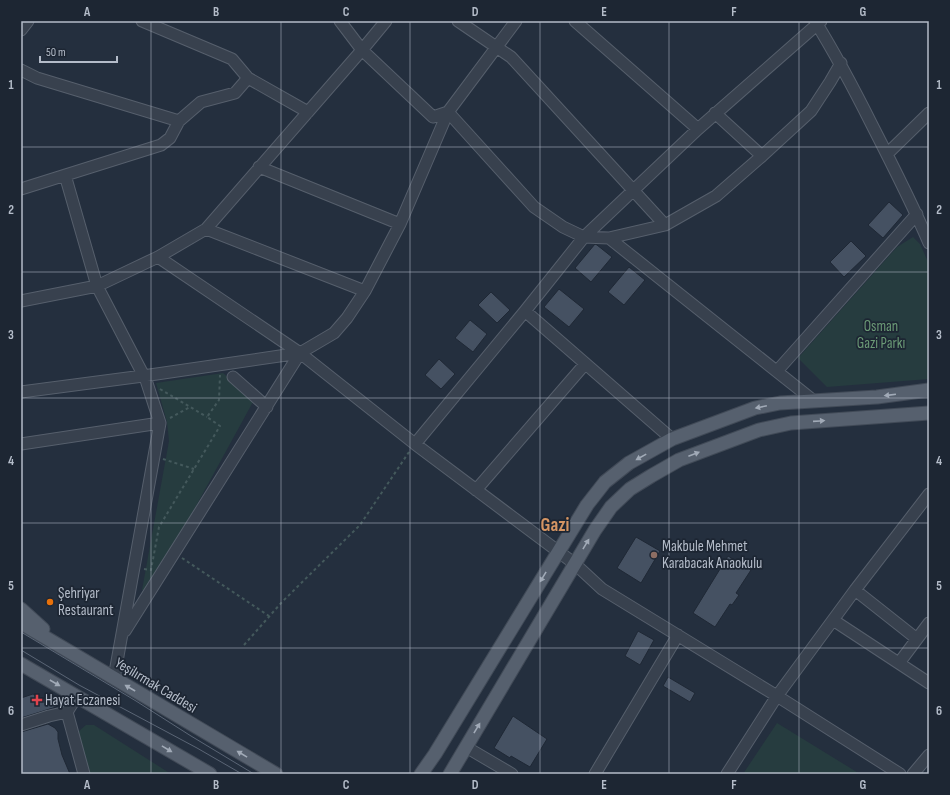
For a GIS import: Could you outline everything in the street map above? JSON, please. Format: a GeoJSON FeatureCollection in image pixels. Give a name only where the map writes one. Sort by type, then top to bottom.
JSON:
{"type":"FeatureCollection","features":[{"type":"Feature","properties":{"kind":"main road"},"geometry":{"type":"LineString","coordinates":[[421,774],[495,657],[587,505],[606,482],[629,463],[672,440],[755,408],[780,403],[877,397],[929,390]]}},
{"type":"Feature","properties":{"kind":"main road"},"geometry":{"type":"LineString","coordinates":[[450,774],[595,530],[612,508],[630,489],[679,460],[759,430],[778,425],[929,413]]}},
{"type":"Feature","properties":{"kind":"main road"},"geometry":{"type":"LineString","coordinates":[[21,609],[69,651]]}},
{"type":"Feature","properties":{"kind":"main road","name":"Yeşilırmak Caddesi"},"geometry":{"type":"LineString","coordinates":[[21,623],[276,774]]}},
{"type":"Feature","properties":{"kind":"main road"},"geometry":{"type":"LineString","coordinates":[[21,664],[210,774]]}},
{"type":"Feature","properties":{"kind":"street"},"geometry":{"type":"LineString","coordinates":[[21,30],[28,21]]}},
{"type":"Feature","properties":{"kind":"street"},"geometry":{"type":"LineString","coordinates":[[142,21],[232,59],[248,78],[308,112]]}},
{"type":"Feature","properties":{"kind":"street"},"geometry":{"type":"LineString","coordinates":[[340,21],[362,50],[433,117],[448,112]]}},
{"type":"Feature","properties":{"kind":"street"},"geometry":{"type":"LineString","coordinates":[[21,301],[97,286],[158,257],[206,229],[386,21]]}},
{"type":"Feature","properties":{"kind":"street"},"geometry":{"type":"LineString","coordinates":[[458,21],[511,57],[665,225]]}},
{"type":"Feature","properties":{"kind":"street"},"geometry":{"type":"LineString","coordinates":[[21,392],[145,378],[221,364],[300,353],[334,333],[347,318],[365,291],[400,224],[448,112],[516,21]]}},
{"type":"Feature","properties":{"kind":"street"},"geometry":{"type":"LineString","coordinates":[[575,21],[698,129]]}},
{"type":"Feature","properties":{"kind":"street"},"geometry":{"type":"LineString","coordinates":[[414,444],[525,311],[584,237],[715,113],[818,22],[841,63],[887,154],[917,214],[929,243]]}},
{"type":"Feature","properties":{"kind":"street"},"geometry":{"type":"LineString","coordinates":[[448,112],[534,207],[563,227],[584,237],[609,238],[665,225],[716,196],[811,111],[841,63]]}},
{"type":"Feature","properties":{"kind":"street"},"geometry":{"type":"LineString","coordinates":[[21,70],[37,78],[179,121]]}},
{"type":"Feature","properties":{"kind":"street"},"geometry":{"type":"LineString","coordinates":[[21,189],[161,145],[170,138],[179,121],[201,102],[234,93],[248,78]]}},
{"type":"Feature","properties":{"kind":"street"},"geometry":{"type":"LineString","coordinates":[[715,113],[762,156]]}},
{"type":"Feature","properties":{"kind":"street"},"geometry":{"type":"LineString","coordinates":[[887,154],[929,113]]}},
{"type":"Feature","properties":{"kind":"street"},"geometry":{"type":"LineString","coordinates":[[259,167],[400,224]]}},
{"type":"Feature","properties":{"kind":"street"},"geometry":{"type":"LineString","coordinates":[[65,175],[97,286],[145,378],[160,423],[114,678]]}},
{"type":"Feature","properties":{"kind":"street"},"geometry":{"type":"LineString","coordinates":[[777,371],[917,214]]}},
{"type":"Feature","properties":{"kind":"street"},"geometry":{"type":"LineString","coordinates":[[206,229],[365,291]]}},
{"type":"Feature","properties":{"kind":"street"},"geometry":{"type":"LineString","coordinates":[[609,238],[814,401]]}},
{"type":"Feature","properties":{"kind":"street"},"geometry":{"type":"LineString","coordinates":[[158,257],[300,353],[414,444],[575,564],[602,589],[777,696],[900,774]]}},
{"type":"Feature","properties":{"kind":"street"},"geometry":{"type":"LineString","coordinates":[[525,311],[672,440]]}},
{"type":"Feature","properties":{"kind":"street"},"geometry":{"type":"LineString","coordinates":[[121,637],[300,353]]}},
{"type":"Feature","properties":{"kind":"street"},"geometry":{"type":"LineString","coordinates":[[476,490],[585,364]]}},
{"type":"Feature","properties":{"kind":"street"},"geometry":{"type":"LineString","coordinates":[[232,377],[267,407]]}},
{"type":"Feature","properties":{"kind":"street"},"geometry":{"type":"LineString","coordinates":[[21,444],[160,423]]}},
{"type":"Feature","properties":{"kind":"street"},"geometry":{"type":"LineString","coordinates":[[727,774],[777,696],[855,590],[928,496]]}},
{"type":"Feature","properties":{"kind":"street"},"geometry":{"type":"LineString","coordinates":[[855,590],[917,639]]}},
{"type":"Feature","properties":{"kind":"street"},"geometry":{"type":"LineString","coordinates":[[833,620],[929,683]]}},
{"type":"Feature","properties":{"kind":"street"},"geometry":{"type":"LineString","coordinates":[[899,663],[929,623]]}},
{"type":"Feature","properties":{"kind":"street"},"geometry":{"type":"LineString","coordinates":[[595,774],[678,636]]}},
{"type":"Feature","properties":{"kind":"street"},"geometry":{"type":"LineString","coordinates":[[21,725],[67,712],[77,696]]}},
{"type":"Feature","properties":{"kind":"street"},"geometry":{"type":"LineString","coordinates":[[67,712],[84,774]]}},
{"type":"Feature","properties":{"kind":"street"},"geometry":{"type":"LineString","coordinates":[[466,747],[512,774]]}},
{"type":"Feature","properties":{"kind":"street"},"geometry":{"type":"LineString","coordinates":[[912,774],[929,755]]}},
{"type":"Feature","properties":{"kind":"path"},"geometry":{"type":"LineString","coordinates":[[207,417],[219,400],[221,364]]}},
{"type":"Feature","properties":{"kind":"path"},"geometry":{"type":"LineString","coordinates":[[134,569],[151,570],[159,528],[220,426],[145,378]]}},
{"type":"Feature","properties":{"kind":"path"},"geometry":{"type":"LineString","coordinates":[[160,423],[190,406]]}},
{"type":"Feature","properties":{"kind":"path"},"geometry":{"type":"LineString","coordinates":[[244,645],[282,602],[360,525],[414,444]]}},
{"type":"Feature","properties":{"kind":"path"},"geometry":{"type":"LineString","coordinates":[[154,457],[194,469]]}},
{"type":"Feature","properties":{"kind":"path"},"geometry":{"type":"LineString","coordinates":[[174,553],[269,616]]}},
{"type":"Feature","properties":{"kind":"green space","name":"Osman Gazi Parkı"},"geometry":{"type":"Polygon","coordinates":[[[913,237],[920,244],[929,264],[929,379],[827,387],[798,358],[897,247],[913,237]]]}},
{"type":"Feature","properties":{"kind":"green space"},"geometry":{"type":"Polygon","coordinates":[[[223,373],[254,400],[173,548],[152,590],[142,590],[169,441],[167,422],[156,383],[223,373]]]}},
{"type":"Feature","properties":{"kind":"green space"},"geometry":{"type":"Polygon","coordinates":[[[777,723],[860,774],[743,774],[777,723]]]}},
{"type":"Feature","properties":{"kind":"green space"},"geometry":{"type":"Polygon","coordinates":[[[86,725],[94,725],[171,774],[88,774],[75,738],[79,731],[86,725]]]}},
{"type":"Feature","properties":{"kind":"building"},"geometry":{"type":"Polygon","coordinates":[[[889,202],[903,215],[883,238],[868,225],[889,202]]]}},
{"type":"Feature","properties":{"kind":"building"},"geometry":{"type":"Polygon","coordinates":[[[851,241],[866,256],[844,277],[830,262],[851,241]]]}},
{"type":"Feature","properties":{"kind":"building"},"geometry":{"type":"Polygon","coordinates":[[[595,244],[612,257],[591,282],[575,268],[595,244]]]}},
{"type":"Feature","properties":{"kind":"building"},"geometry":{"type":"Polygon","coordinates":[[[629,267],[645,280],[624,305],[608,292],[629,267]]]}},
{"type":"Feature","properties":{"kind":"building"},"geometry":{"type":"Polygon","coordinates":[[[559,289],[584,309],[569,327],[544,307],[559,289]]]}},
{"type":"Feature","properties":{"kind":"building"},"geometry":{"type":"Polygon","coordinates":[[[491,292],[510,310],[497,323],[478,305],[491,292]]]}},
{"type":"Feature","properties":{"kind":"building"},"geometry":{"type":"Polygon","coordinates":[[[470,320],[487,334],[473,352],[455,338],[470,320]]]}},
{"type":"Feature","properties":{"kind":"building"},"geometry":{"type":"Polygon","coordinates":[[[439,359],[455,374],[441,389],[425,375],[439,359]]]}},
{"type":"Feature","properties":{"kind":"building"},"geometry":{"type":"Polygon","coordinates":[[[636,537],[660,551],[641,583],[617,568],[636,537]]]}},
{"type":"Feature","properties":{"kind":"building"},"geometry":{"type":"Polygon","coordinates":[[[728,556],[751,570],[736,593],[739,595],[732,605],[730,604],[715,627],[693,613],[728,556]]]}},
{"type":"Feature","properties":{"kind":"building"},"geometry":{"type":"Polygon","coordinates":[[[638,631],[654,640],[640,665],[625,656],[638,631]]]}},
{"type":"Feature","properties":{"kind":"building"},"geometry":{"type":"Polygon","coordinates":[[[668,677],[695,693],[690,702],[663,686],[668,677]]]}},
{"type":"Feature","properties":{"kind":"building"},"geometry":{"type":"Polygon","coordinates":[[[33,694],[42,699],[49,697],[58,705],[56,707],[21,718],[21,698],[33,694]]]}},
{"type":"Feature","properties":{"kind":"building"},"geometry":{"type":"Polygon","coordinates":[[[513,716],[547,739],[530,767],[511,756],[510,758],[494,748],[513,716]]]}},
{"type":"Feature","properties":{"kind":"building"},"geometry":{"type":"Polygon","coordinates":[[[48,724],[55,728],[58,732],[62,755],[70,774],[21,774],[21,732],[48,724]]]}},
{"type":"Feature","properties":{"kind":"tram line"},"geometry":{"type":"LineString","coordinates":[[21,632],[254,774]]}},
{"type":"Feature","properties":{"kind":"tram line"},"geometry":{"type":"LineString","coordinates":[[21,650],[79,685],[197,748],[242,774]]}},
{"type":"Feature","properties":{"kind":"place","name":"Makbule Mehmet Karabacak Anaokulu"},"geometry":{"type":"Point","coordinates":[654,555]}},
{"type":"Feature","properties":{"kind":"place","name":"Şehriyar Restaurant"},"geometry":{"type":"Point","coordinates":[50,602]}},
{"type":"Feature","properties":{"kind":"place","name":"Hayat Eczanesi"},"geometry":{"type":"Point","coordinates":[37,700]}},
{"type":"Feature","properties":{"kind":"district","name":"Gazi"},"geometry":{"type":"Point","coordinates":[555,524]}}]}
